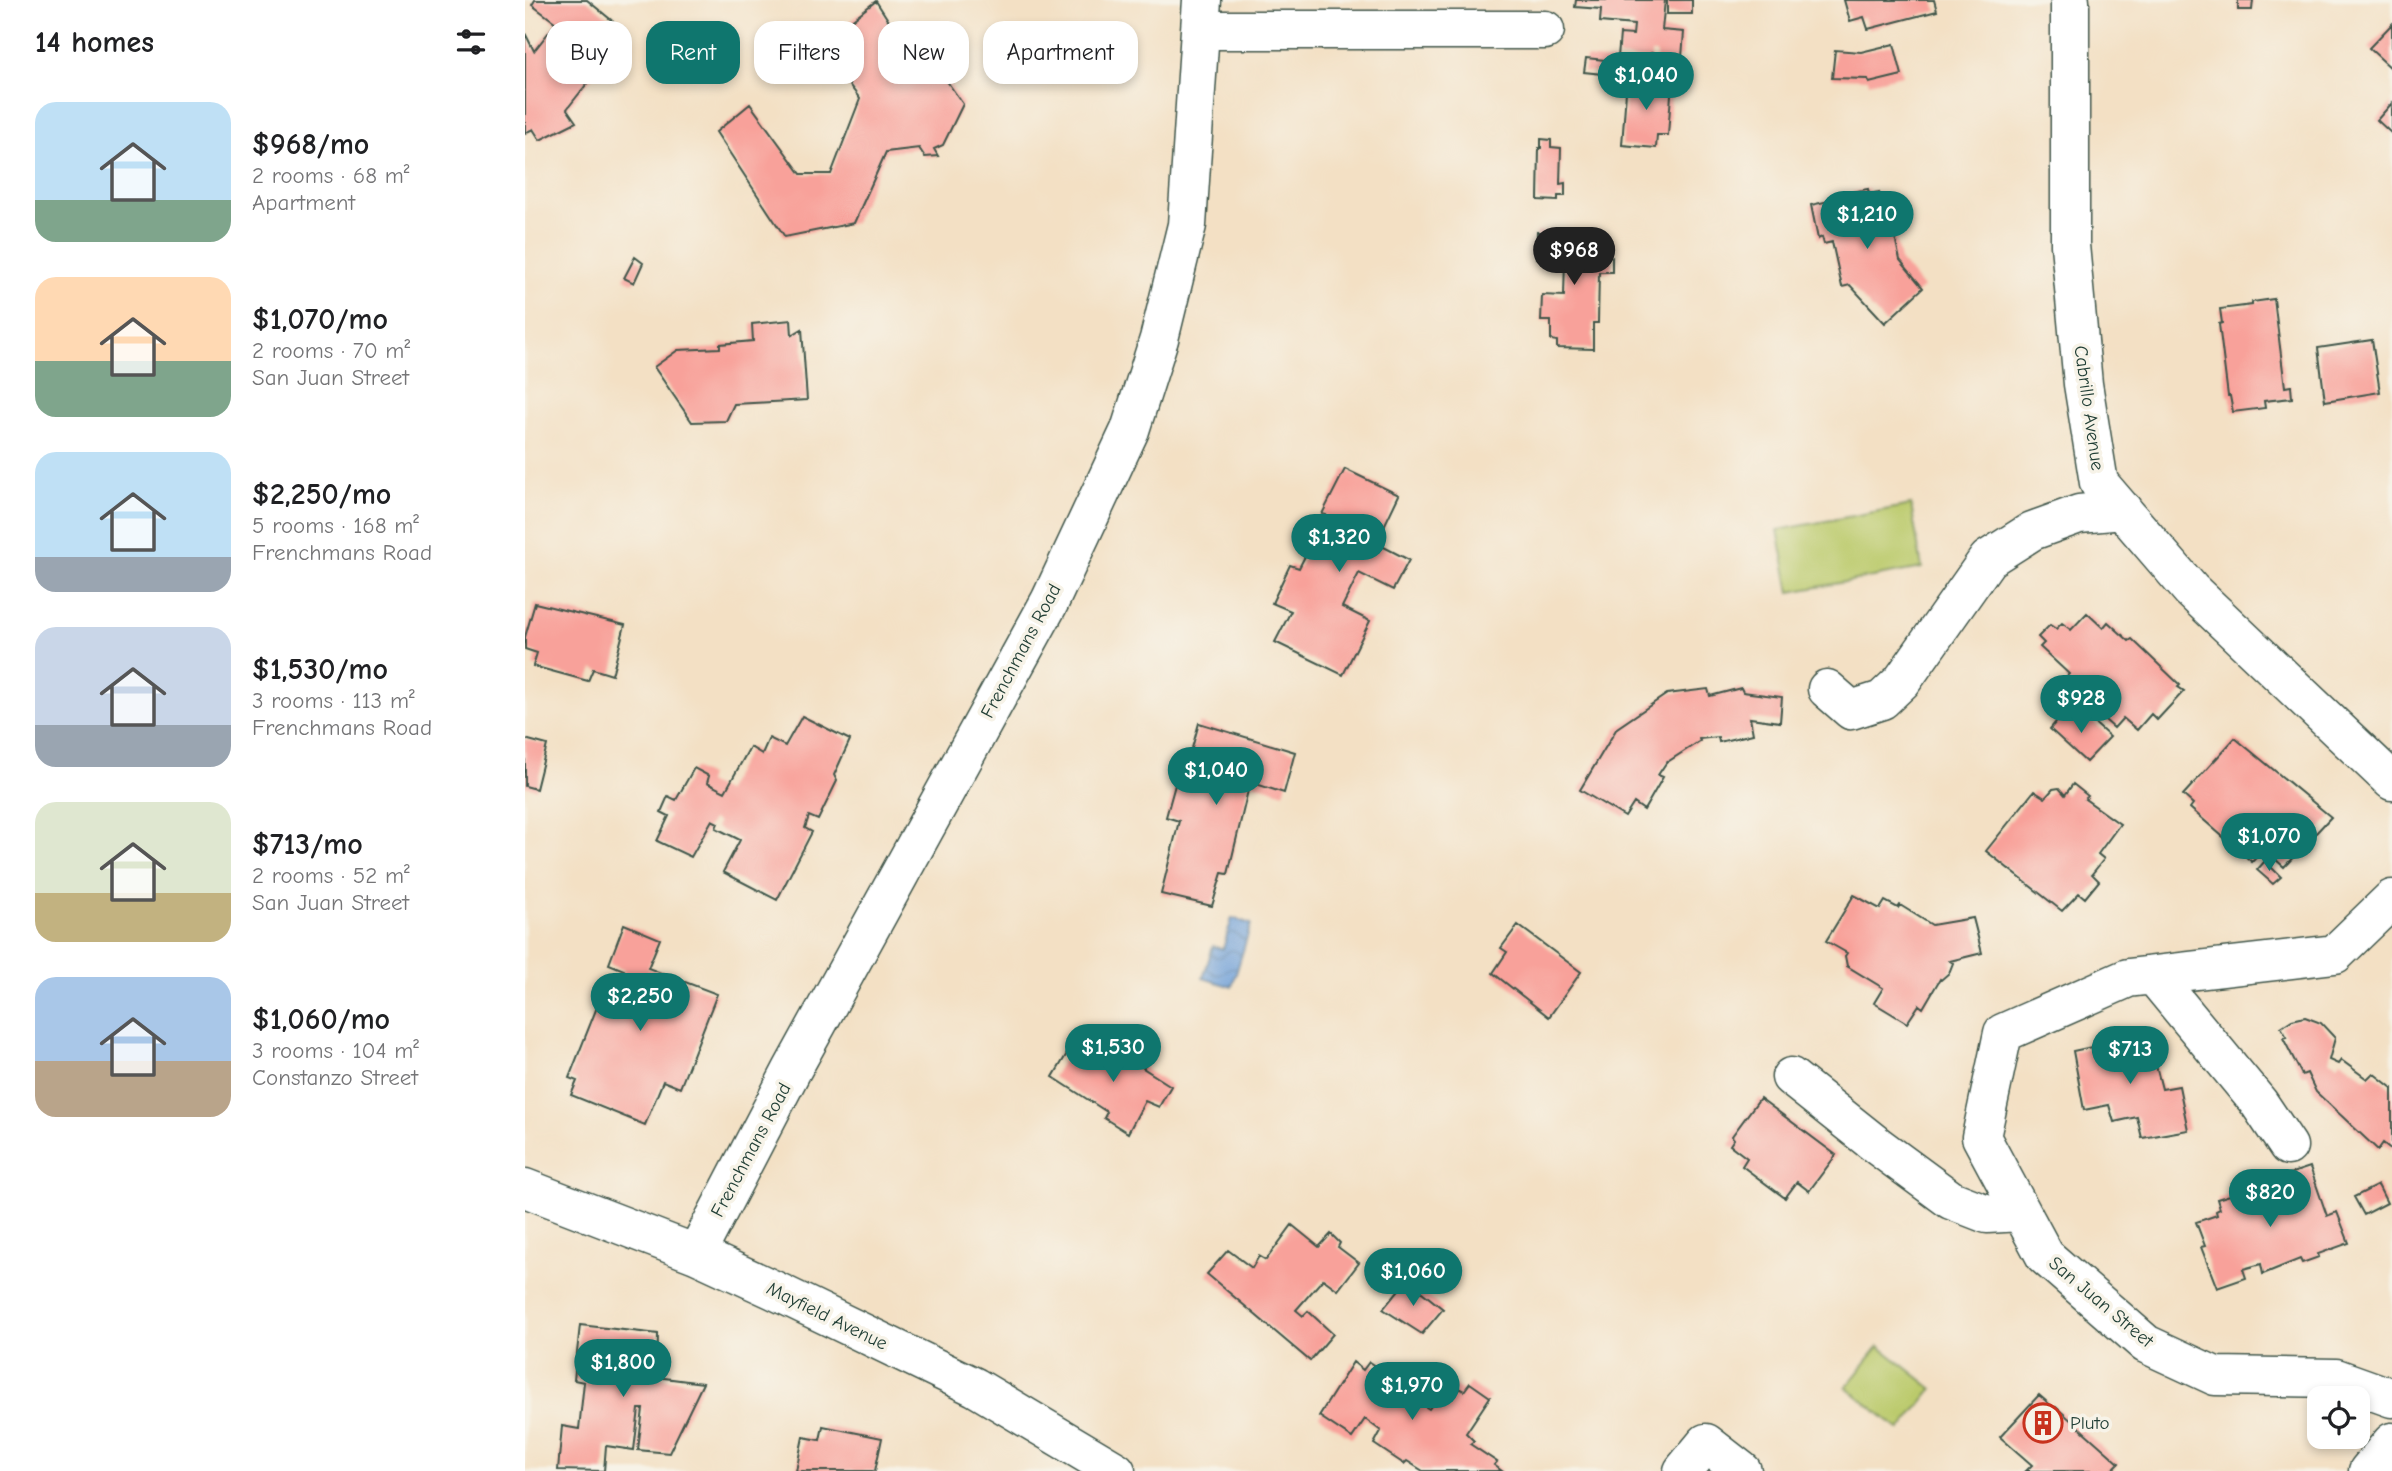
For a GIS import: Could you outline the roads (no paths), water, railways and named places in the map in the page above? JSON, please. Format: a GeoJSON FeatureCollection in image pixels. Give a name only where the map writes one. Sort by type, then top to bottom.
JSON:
{"type":"FeatureCollection","features":[{"type":"Feature","properties":{"kind":"street","name":"Cabrillo Avenue"},"geometry":{"type":"LineString","coordinates":[[2070,0],[2070,246],[2083,384],[2099,482],[2191,590],[2392,781]]}},
{"type":"Feature","properties":{"kind":"street"},"geometry":{"type":"LineString","coordinates":[[1202,15],[1545,30]]}},
{"type":"Feature","properties":{"kind":"street","name":"Frenchmans Road"},"geometry":{"type":"LineString","coordinates":[[697,1254],[792,1070],[1049,601],[1130,430],[1160,339],[1187,225],[1202,15]]}},
{"type":"Feature","properties":{"kind":"street"},"geometry":{"type":"LineString","coordinates":[[1826,689],[1851,710],[1882,700],[1902,681],[1988,559],[2032,531],[2079,514],[2123,510]]}},
{"type":"Feature","properties":{"kind":"street","name":"San Juan Street"},"geometry":{"type":"LineString","coordinates":[[2392,899],[2335,954],[2128,978],[2003,1033],[1981,1136],[2045,1256],[2146,1344],[2214,1376],[2336,1378],[2392,1398]]}},
{"type":"Feature","properties":{"kind":"street"},"geometry":{"type":"LineString","coordinates":[[2154,975],[2259,1103],[2288,1146]]}},
{"type":"Feature","properties":{"kind":"street"},"geometry":{"type":"LineString","coordinates":[[1791,1077],[1951,1200],[1987,1213],[2021,1212]]}},
{"type":"Feature","properties":{"kind":"street","name":"Mayfield Avenue"},"geometry":{"type":"LineString","coordinates":[[525,1188],[697,1254],[975,1387],[1116,1471]]}},
{"type":"Feature","properties":{"kind":"street"},"geometry":{"type":"LineString","coordinates":[[2368,1471],[2392,1442]]}},
{"type":"Feature","properties":{"kind":"street"},"geometry":{"type":"LineString","coordinates":[[1683,1471],[1706,1443],[1742,1471]]}},
{"type":"Feature","properties":{"kind":"water"},"geometry":{"type":"Polygon","coordinates":[[[1232,918],[1251,924],[1232,987],[1203,978],[1213,946],[1223,949],[1232,918]]]}},
{"type":"Feature","properties":{"kind":"place","name":"Pluto"},"geometry":{"type":"Point","coordinates":[2043,1423]}}]}
